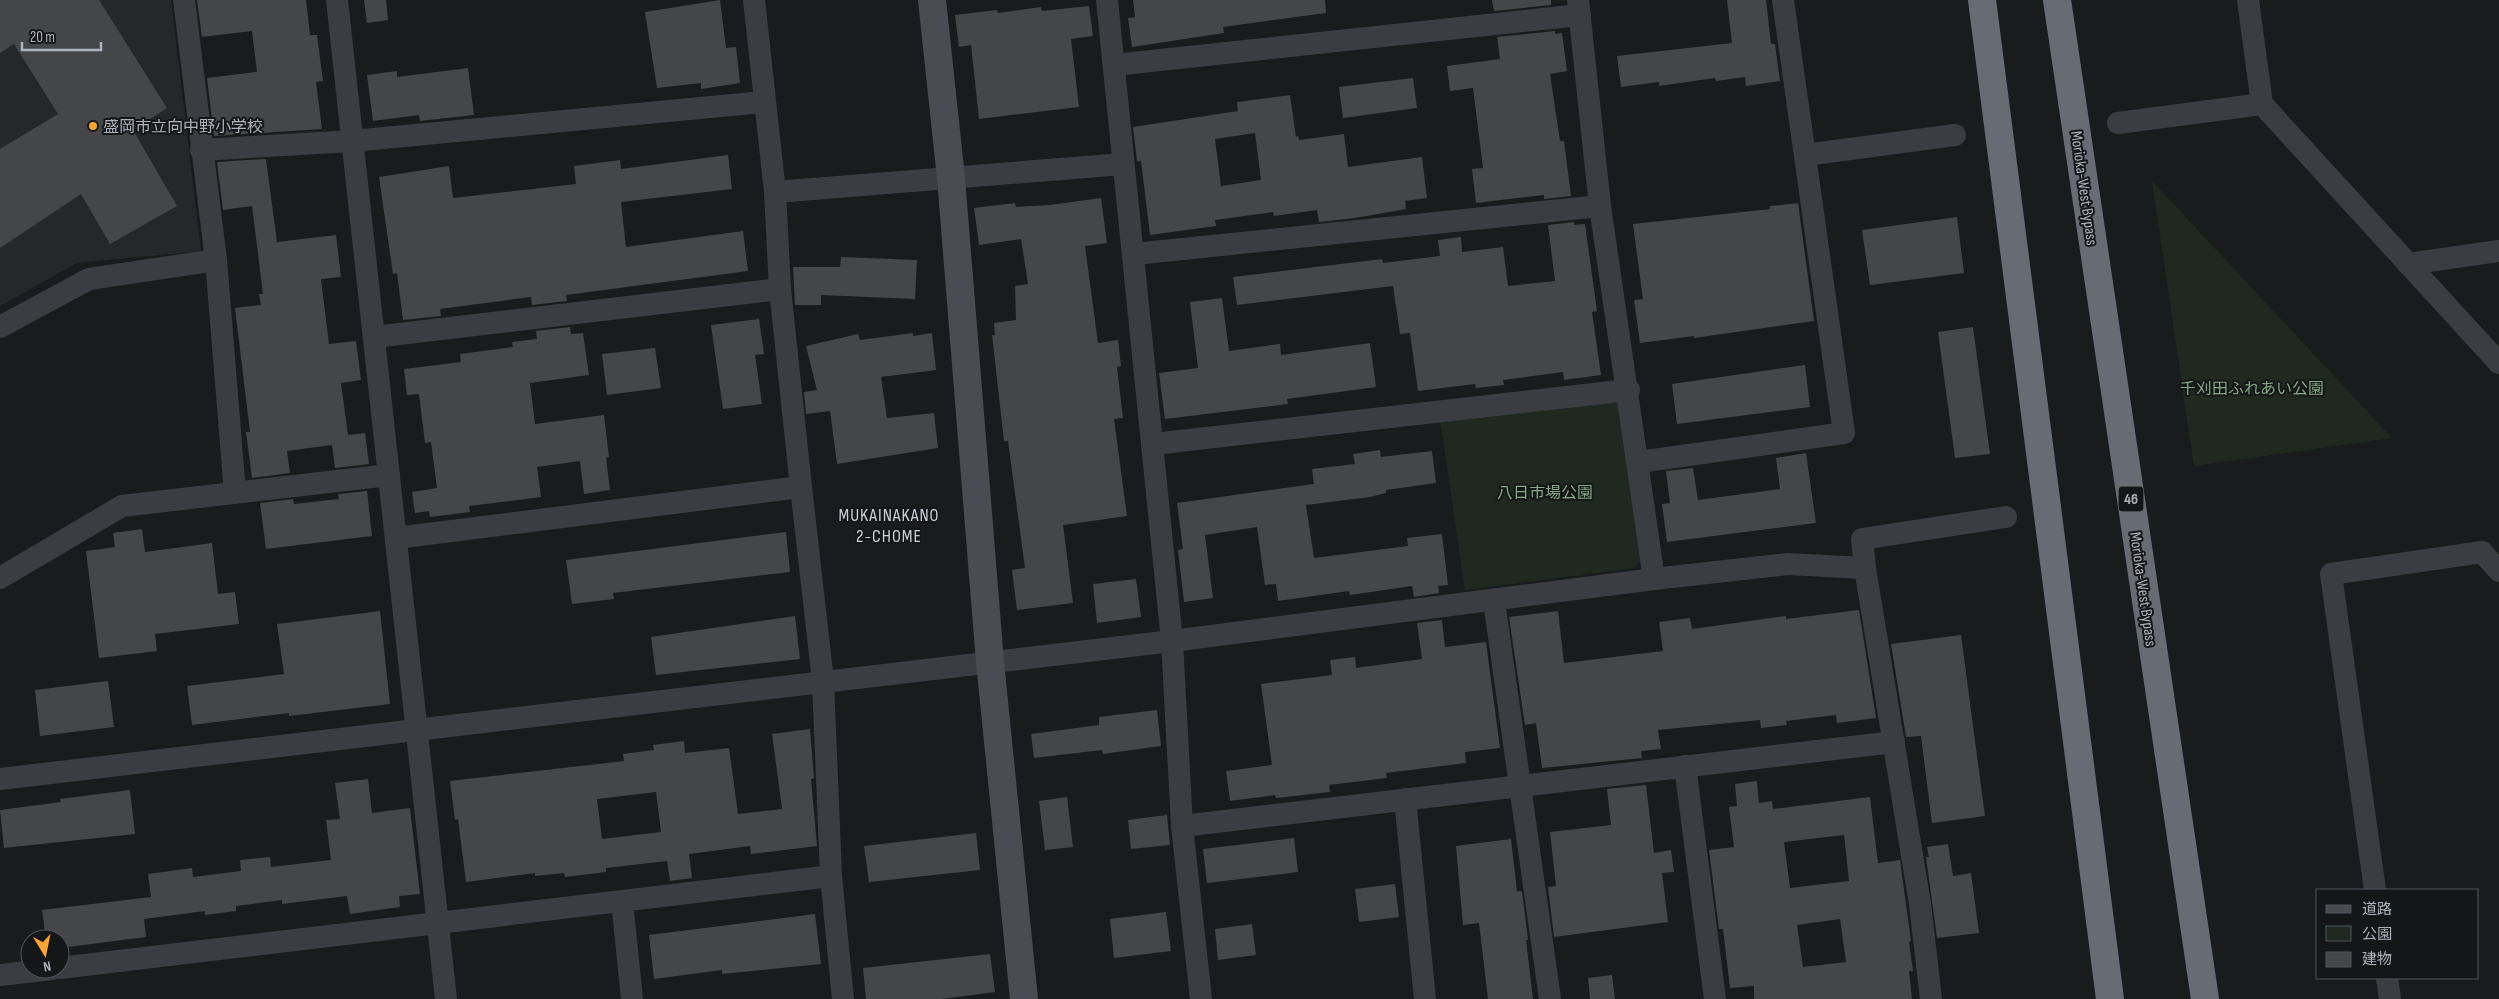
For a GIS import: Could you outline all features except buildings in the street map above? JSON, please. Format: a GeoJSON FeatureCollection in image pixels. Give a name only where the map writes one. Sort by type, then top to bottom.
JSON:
{"type":"FeatureCollection","features":[{"type":"Feature","properties":{"kind":"highway"},"geometry":{"type":"LineString","coordinates":[[1982,0],[2110,999]]}},
{"type":"Feature","properties":{"kind":"highway","name":"Morioka-West Bypass"},"geometry":{"type":"LineString","coordinates":[[2057,0],[2204,999]]}},
{"type":"Feature","properties":{"kind":"street"},"geometry":{"type":"LineString","coordinates":[[184,0],[216,260],[234,493]]}},
{"type":"Feature","properties":{"kind":"street"},"geometry":{"type":"LineString","coordinates":[[337,0],[446,999]]}},
{"type":"Feature","properties":{"kind":"street"},"geometry":{"type":"LineString","coordinates":[[754,0],[774,192],[780,290],[823,681],[831,876],[843,999]]}},
{"type":"Feature","properties":{"kind":"street"},"geometry":{"type":"LineString","coordinates":[[932,0],[951,178],[990,662],[1024,999]]}},
{"type":"Feature","properties":{"kind":"street"},"geometry":{"type":"LineString","coordinates":[[1106,0],[1134,254],[1172,641],[1182,826],[1201,999]]}},
{"type":"Feature","properties":{"kind":"street"},"geometry":{"type":"LineString","coordinates":[[1639,462],[1844,433],[1784,0]]}},
{"type":"Feature","properties":{"kind":"street"},"geometry":{"type":"LineString","coordinates":[[2248,0],[2262,104],[2499,363]]}},
{"type":"Feature","properties":{"kind":"street"},"geometry":{"type":"LineString","coordinates":[[1114,65],[1579,7],[1600,206],[1629,390],[1654,579]]}},
{"type":"Feature","properties":{"kind":"street"},"geometry":{"type":"LineString","coordinates":[[201,150],[352,141],[764,102]]}},
{"type":"Feature","properties":{"kind":"street"},"geometry":{"type":"LineString","coordinates":[[2118,123],[2262,104]]}},
{"type":"Feature","properties":{"kind":"street"},"geometry":{"type":"LineString","coordinates":[[1805,155],[1955,135]]}},
{"type":"Feature","properties":{"kind":"street"},"geometry":{"type":"LineString","coordinates":[[774,192],[1123,164]]}},
{"type":"Feature","properties":{"kind":"street"},"geometry":{"type":"LineString","coordinates":[[1134,254],[1600,206]]}},
{"type":"Feature","properties":{"kind":"street"},"geometry":{"type":"LineString","coordinates":[[2408,264],[2499,251]]}},
{"type":"Feature","properties":{"kind":"street"},"geometry":{"type":"LineString","coordinates":[[0,327],[89,280],[216,260]]}},
{"type":"Feature","properties":{"kind":"street"},"geometry":{"type":"LineString","coordinates":[[374,337],[780,290]]}},
{"type":"Feature","properties":{"kind":"street"},"geometry":{"type":"LineString","coordinates":[[1152,444],[1629,390]]}},
{"type":"Feature","properties":{"kind":"street"},"geometry":{"type":"LineString","coordinates":[[0,578],[122,506],[389,475]]}},
{"type":"Feature","properties":{"kind":"street"},"geometry":{"type":"LineString","coordinates":[[396,538],[801,487]]}},
{"type":"Feature","properties":{"kind":"street"},"geometry":{"type":"LineString","coordinates":[[1931,999],[1920,904],[1865,568],[1862,539],[2006,517]]}},
{"type":"Feature","properties":{"kind":"street"},"geometry":{"type":"LineString","coordinates":[[2375,889],[2331,574],[2482,552],[2499,571]]}},
{"type":"Feature","properties":{"kind":"street"},"geometry":{"type":"LineString","coordinates":[[0,779],[1172,641],[1654,579],[1788,564],[1865,568]]}},
{"type":"Feature","properties":{"kind":"street"},"geometry":{"type":"LineString","coordinates":[[1494,601],[1550,999]]}},
{"type":"Feature","properties":{"kind":"street"},"geometry":{"type":"LineString","coordinates":[[1182,826],[1894,742]]}},
{"type":"Feature","properties":{"kind":"street"},"geometry":{"type":"LineString","coordinates":[[1685,766],[1715,999]]}},
{"type":"Feature","properties":{"kind":"street"},"geometry":{"type":"LineString","coordinates":[[1405,799],[1425,999]]}},
{"type":"Feature","properties":{"kind":"street"},"geometry":{"type":"LineString","coordinates":[[70,967],[831,876]]}},
{"type":"Feature","properties":{"kind":"street"},"geometry":{"type":"LineString","coordinates":[[622,901],[632,999]]}},
{"type":"Feature","properties":{"kind":"street"},"geometry":{"type":"LineString","coordinates":[[0,975],[20,973]]}},
{"type":"Feature","properties":{"kind":"street"},"geometry":{"type":"LineString","coordinates":[[2387,979],[2390,999]]}},
{"type":"Feature","properties":{"kind":"shaded area","name":"盛岡市立向中野小学校"},"geometry":{"type":"Polygon","coordinates":[[[0,0],[171,0],[201,251],[77,263],[0,306],[0,0]]]}},
{"type":"Feature","properties":{"kind":"green space","name":"千刈田ふれあい公園"},"geometry":{"type":"Polygon","coordinates":[[[2152,181],[2392,438],[2194,466],[2152,181]]]}},
{"type":"Feature","properties":{"kind":"green space","name":"八日市場公園"},"geometry":{"type":"Polygon","coordinates":[[[1611,397],[1620,403],[1644,557],[1634,568],[1465,590],[1440,419],[1611,397]]]}},
{"type":"Feature","properties":{"kind":"place","name":"盛岡市立向中野小学校"},"geometry":{"type":"Point","coordinates":[93,126]}},
{"type":"Feature","properties":{"kind":"district","name":"MUKAINAKANO 2-CHOME"},"geometry":{"type":"Point","coordinates":[889,525]}}]}
